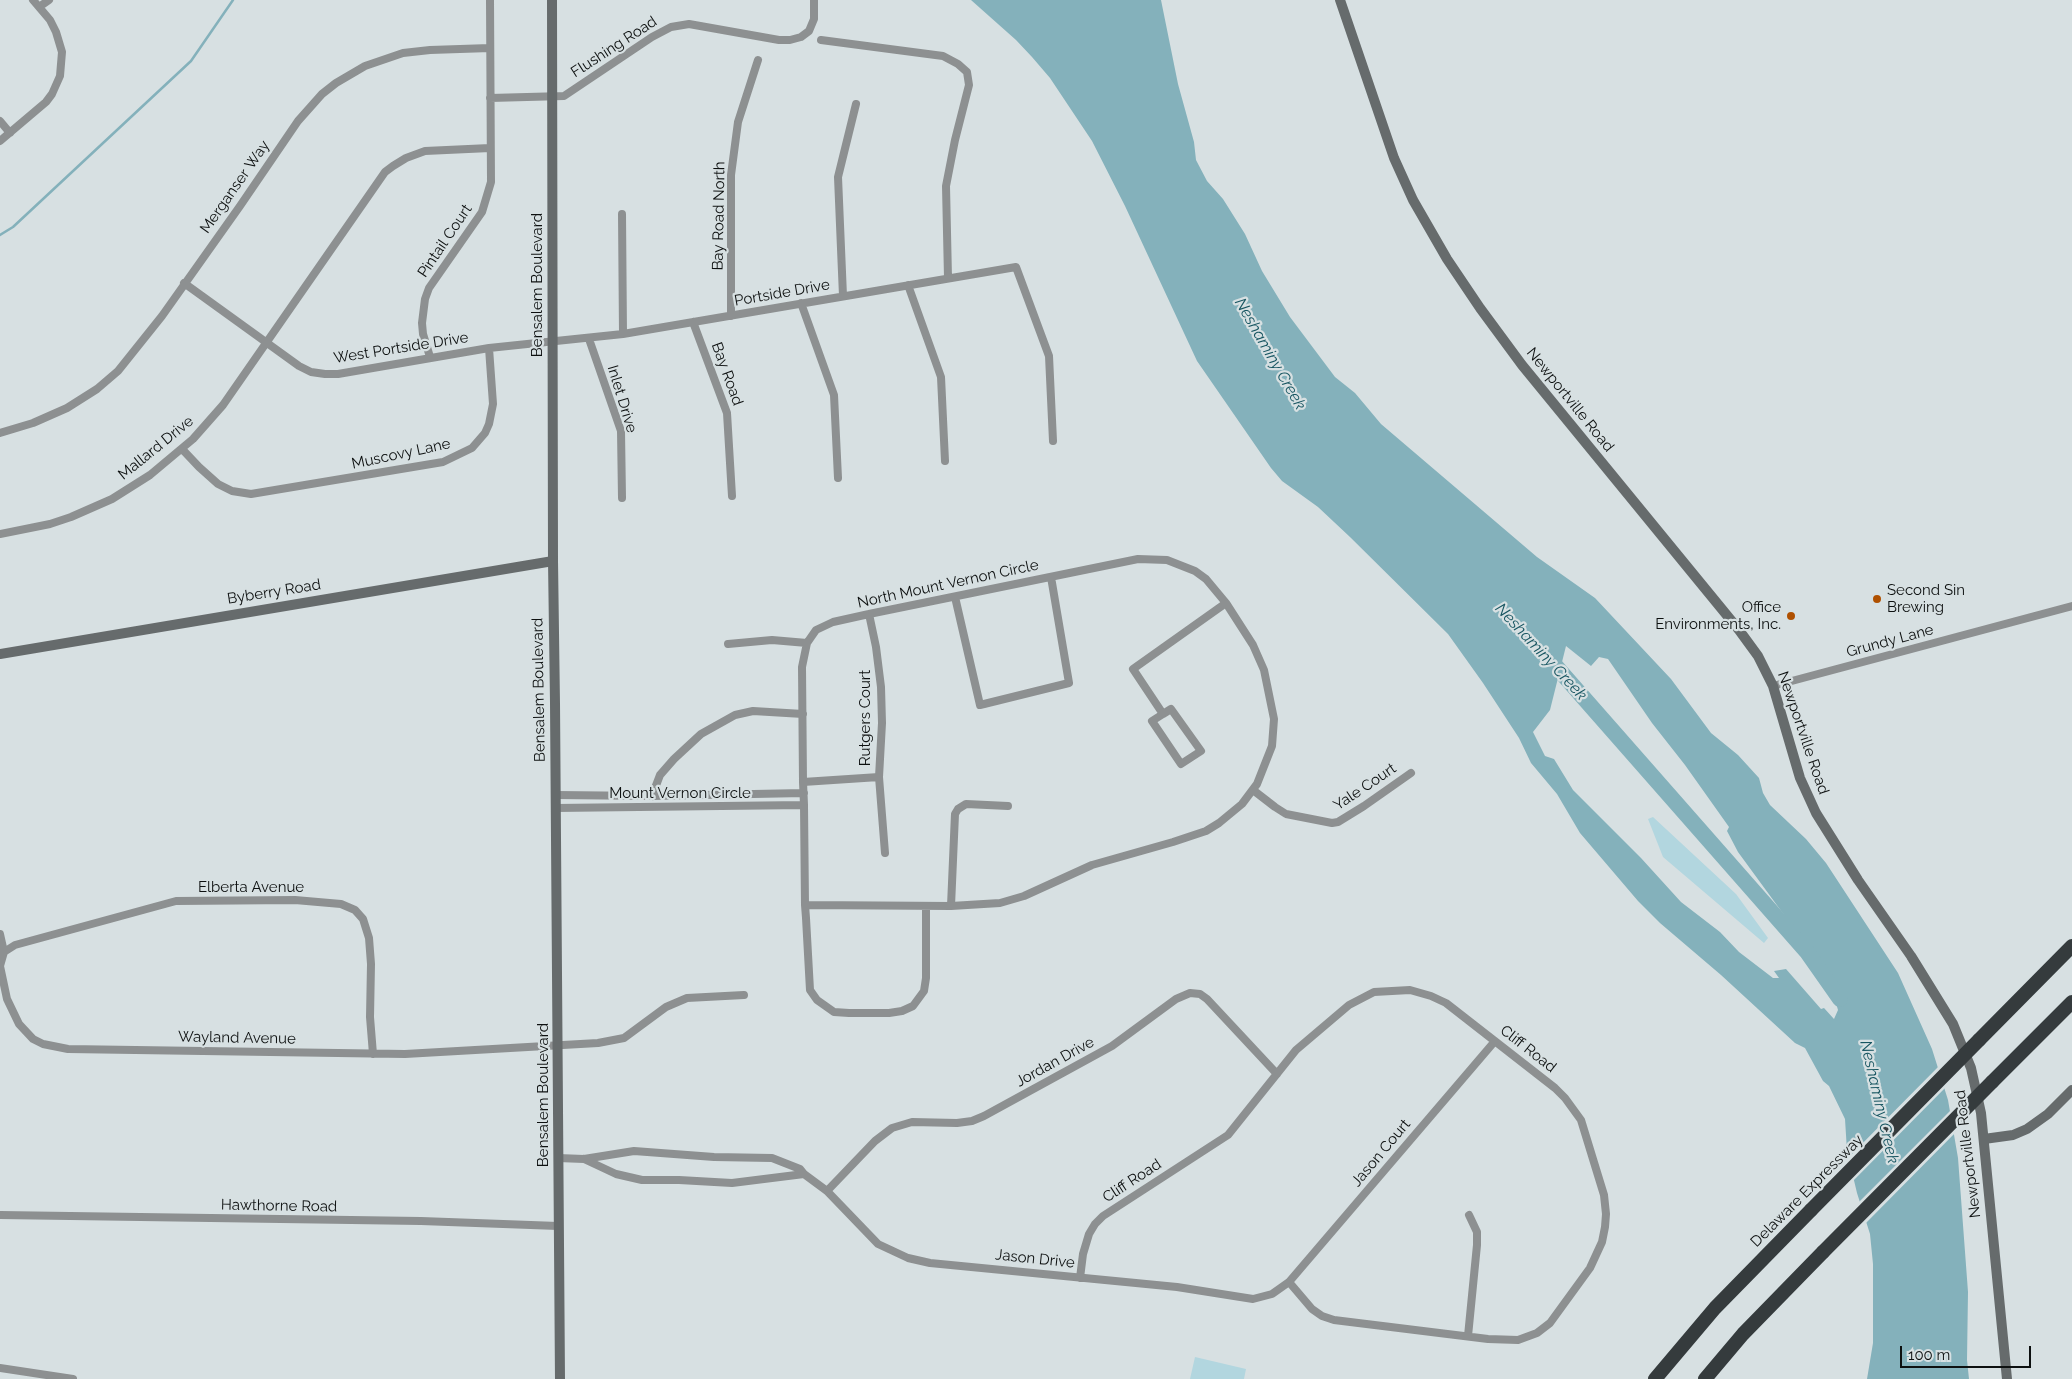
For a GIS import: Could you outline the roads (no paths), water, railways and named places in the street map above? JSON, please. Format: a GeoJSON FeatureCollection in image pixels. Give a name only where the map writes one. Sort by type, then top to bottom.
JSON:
{"type":"FeatureCollection","features":[{"type":"Feature","properties":{"kind":"highway","name":"Delaware Expressway"},"geometry":{"type":"LineString","coordinates":[[1655,1379],[1715,1308],[2072,946]]}},
{"type":"Feature","properties":{"kind":"highway"},"geometry":{"type":"LineString","coordinates":[[1704,1379],[1749,1328],[2072,1002]]}},
{"type":"Feature","properties":{"kind":"main road","name":"Bensalem Boulevard"},"geometry":{"type":"LineString","coordinates":[[552,0],[552,561],[556,795],[560,1379]]}},
{"type":"Feature","properties":{"kind":"main road","name":"Newportville Road"},"geometry":{"type":"LineString","coordinates":[[1340,0],[1394,158],[1413,200],[1447,259],[1522,365],[1747,641],[1763,664],[1772,686],[1800,778],[1816,814],[1852,872],[1927,980],[1954,1024],[1973,1077],[1984,1139],[2007,1379]]}},
{"type":"Feature","properties":{"kind":"main road","name":"Byberry Road"},"geometry":{"type":"LineString","coordinates":[[0,654],[552,561]]}},
{"type":"Feature","properties":{"kind":"main road"},"geometry":{"type":"LineString","coordinates":[[1984,1139],[2013,1135],[2026,1129],[2048,1114],[2072,1090]]}},
{"type":"Feature","properties":{"kind":"street"},"geometry":{"type":"LineString","coordinates":[[0,141],[46,102],[60,76],[62,59],[60,42],[50,20],[33,0]]}},
{"type":"Feature","properties":{"kind":"street"},"geometry":{"type":"LineString","coordinates":[[39,7],[49,0]]}},
{"type":"Feature","properties":{"kind":"street"},"geometry":{"type":"LineString","coordinates":[[490,0],[490,48]]}},
{"type":"Feature","properties":{"kind":"street","name":"Flushing Road"},"geometry":{"type":"LineString","coordinates":[[490,98],[564,96],[652,37],[671,27],[689,24],[710,26],[779,40],[801,37],[809,31],[814,19],[814,0]]}},
{"type":"Feature","properties":{"kind":"street"},"geometry":{"type":"LineString","coordinates":[[821,40],[943,56],[958,64],[967,72],[970,85],[955,140],[946,186],[948,278]]}},
{"type":"Feature","properties":{"kind":"street","name":"Pintail Court"},"geometry":{"type":"LineString","coordinates":[[430,357],[423,334],[422,323],[425,299],[429,288],[482,212],[491,182],[490,48]]}},
{"type":"Feature","properties":{"kind":"street","name":"Merganser Way"},"geometry":{"type":"LineString","coordinates":[[0,433],[52,416],[68,408],[97,389],[130,358],[240,206],[298,121],[322,94],[336,83],[365,66],[403,53],[437,49],[490,48]]}},
{"type":"Feature","properties":{"kind":"street","name":"Bay Road North"},"geometry":{"type":"LineString","coordinates":[[731,316],[731,175],[738,122],[758,60]]}},
{"type":"Feature","properties":{"kind":"street"},"geometry":{"type":"LineString","coordinates":[[843,296],[838,177],[856,104]]}},
{"type":"Feature","properties":{"kind":"street"},"geometry":{"type":"LineString","coordinates":[[0,121],[10,133]]}},
{"type":"Feature","properties":{"kind":"street","name":"Mallard Drive"},"geometry":{"type":"LineString","coordinates":[[0,534],[50,524],[92,508],[131,487],[182,449],[223,405],[385,172],[406,158],[425,151],[490,148]]}},
{"type":"Feature","properties":{"kind":"street"},"geometry":{"type":"LineString","coordinates":[[622,214],[624,334]]}},
{"type":"Feature","properties":{"kind":"street","name":"Portside Drive"},"geometry":{"type":"LineString","coordinates":[[552,343],[624,334],[1016,267],[1049,356],[1053,441]]}},
{"type":"Feature","properties":{"kind":"street"},"geometry":{"type":"LineString","coordinates":[[184,284],[266,343]]}},
{"type":"Feature","properties":{"kind":"street"},"geometry":{"type":"LineString","coordinates":[[908,285],[942,377],[945,461]]}},
{"type":"Feature","properties":{"kind":"street"},"geometry":{"type":"LineString","coordinates":[[801,304],[834,395],[838,478]]}},
{"type":"Feature","properties":{"kind":"street","name":"Bay Road"},"geometry":{"type":"LineString","coordinates":[[693,322],[727,413],[732,496]]}},
{"type":"Feature","properties":{"kind":"street","name":"Inlet Drive"},"geometry":{"type":"LineString","coordinates":[[589,339],[621,431],[622,498]]}},
{"type":"Feature","properties":{"kind":"street","name":"West Portside Drive"},"geometry":{"type":"LineString","coordinates":[[266,343],[299,366],[312,372],[325,374],[338,374],[489,348]]}},
{"type":"Feature","properties":{"kind":"street"},"geometry":{"type":"LineString","coordinates":[[489,348],[552,343]]}},
{"type":"Feature","properties":{"kind":"street","name":"Muscovy Lane"},"geometry":{"type":"LineString","coordinates":[[182,449],[199,468],[218,484],[232,491],[246,494],[277,491],[454,459],[472,448],[482,437],[489,424],[492,404],[489,348]]}},
{"type":"Feature","properties":{"kind":"street","name":"North Mount Vernon Circle"},"geometry":{"type":"LineString","coordinates":[[805,905],[951,906],[1000,903],[1024,896],[1092,865],[1206,831],[1219,824],[1253,790],[1269,757],[1274,719],[1264,670],[1253,645],[1226,603],[1201,575],[1180,564],[1167,560],[1138,559],[869,614],[823,626],[816,630],[806,643]]}},
{"type":"Feature","properties":{"kind":"street"},"geometry":{"type":"LineString","coordinates":[[955,597],[980,705],[1069,683],[1051,577]]}},
{"type":"Feature","properties":{"kind":"street"},"geometry":{"type":"LineString","coordinates":[[1163,714],[1133,669],[1226,603]]}},
{"type":"Feature","properties":{"kind":"street","name":"Grundy Lane"},"geometry":{"type":"LineString","coordinates":[[1772,686],[2072,606]]}},
{"type":"Feature","properties":{"kind":"street","name":"Rutgers Court"},"geometry":{"type":"LineString","coordinates":[[803,782],[879,777],[882,723],[881,687],[876,646],[869,614]]}},
{"type":"Feature","properties":{"kind":"street"},"geometry":{"type":"LineString","coordinates":[[728,644],[772,640],[806,643],[802,667],[805,905],[810,990],[817,1000],[828,1009],[849,1013],[902,1011],[912,1006],[924,991],[926,978],[926,906]]}},
{"type":"Feature","properties":{"kind":"street"},"geometry":{"type":"LineString","coordinates":[[1171,709],[1200,751],[1181,764],[1152,721],[1163,714],[1171,709]]}},
{"type":"Feature","properties":{"kind":"street"},"geometry":{"type":"LineString","coordinates":[[652,796],[660,775],[674,759],[701,734],[735,715],[753,711],[803,714]]}},
{"type":"Feature","properties":{"kind":"street","name":"Yale Court"},"geometry":{"type":"LineString","coordinates":[[1253,790],[1286,814],[1332,823],[1351,816],[1411,772]]}},
{"type":"Feature","properties":{"kind":"street"},"geometry":{"type":"LineString","coordinates":[[879,777],[885,853]]}},
{"type":"Feature","properties":{"kind":"street","name":"Mount Vernon Circle"},"geometry":{"type":"LineString","coordinates":[[556,795],[652,796],[804,793]]}},
{"type":"Feature","properties":{"kind":"street"},"geometry":{"type":"LineString","coordinates":[[951,906],[955,814],[958,809],[966,804],[1008,806]]}},
{"type":"Feature","properties":{"kind":"street","name":"Mount Vernon Circle"},"geometry":{"type":"LineString","coordinates":[[556,808],[804,806]]}},
{"type":"Feature","properties":{"kind":"street","name":"Elberta Avenue"},"geometry":{"type":"LineString","coordinates":[[4,952],[16,945],[176,901],[295,900],[340,904],[355,910],[363,919],[370,938],[370,1016],[373,1054]]}},
{"type":"Feature","properties":{"kind":"street","name":"Wayland Avenue"},"geometry":{"type":"LineString","coordinates":[[0,934],[4,952],[0,966],[11,1010],[25,1032],[33,1039],[51,1047],[115,1050],[405,1054],[598,1043],[624,1038],[666,1007],[687,998],[744,995]]}},
{"type":"Feature","properties":{"kind":"street","name":"Cliff Road"},"geometry":{"type":"LineString","coordinates":[[1080,1278],[1086,1244],[1095,1224],[1115,1207],[1228,1135],[1296,1050],[1349,1005],[1374,992],[1410,990],[1446,1003],[1555,1088],[1581,1120],[1604,1195],[1605,1228],[1602,1242],[1590,1268],[1550,1323],[1537,1333],[1518,1340],[1488,1339],[1327,1318],[1312,1309],[1289,1282]]}},
{"type":"Feature","properties":{"kind":"street","name":"Jordan Drive"},"geometry":{"type":"LineString","coordinates":[[826,1191],[875,1141],[892,1128],[912,1122],[958,1123],[972,1121],[984,1116],[1112,1046],[1185,994],[1195,993],[1207,999],[1277,1074]]}},
{"type":"Feature","properties":{"kind":"street","name":"Jason Court"},"geometry":{"type":"LineString","coordinates":[[1289,1282],[1495,1041]]}},
{"type":"Feature","properties":{"kind":"street","name":"Jason Drive"},"geometry":{"type":"LineString","coordinates":[[558,1158],[584,1159],[634,1151],[714,1157],[760,1156],[772,1158],[800,1169],[826,1191],[878,1244],[908,1258],[930,1263],[1176,1287],[1245,1299],[1272,1294],[1289,1282]]}},
{"type":"Feature","properties":{"kind":"street","name":"Jason Drive"},"geometry":{"type":"LineString","coordinates":[[584,1159],[616,1174],[642,1180],[732,1183],[804,1174]]}},
{"type":"Feature","properties":{"kind":"street","name":"Hawthorne Road"},"geometry":{"type":"LineString","coordinates":[[0,1215],[421,1221],[558,1226]]}},
{"type":"Feature","properties":{"kind":"street"},"geometry":{"type":"LineString","coordinates":[[1468,1336],[1478,1245],[1476,1232],[1469,1215]]}},
{"type":"Feature","properties":{"kind":"street"},"geometry":{"type":"LineString","coordinates":[[0,1368],[72,1379]]}},
{"type":"Feature","properties":{"kind":"water"},"geometry":{"type":"Polygon","coordinates":[[[971,0],[1161,0],[1178,84],[1194,142],[1196,160],[1207,181],[1223,199],[1245,234],[1262,271],[1290,317],[1335,377],[1355,393],[1381,424],[1537,557],[1595,598],[1671,679],[1711,733],[1738,755],[1759,778],[1763,793],[1770,805],[1806,839],[1826,863],[1898,973],[1932,1049],[1948,1100],[1958,1158],[1968,1292],[1967,1360],[1969,1379],[1867,1379],[1873,1343],[1873,1264],[1870,1234],[1857,1193],[1847,1151],[1845,1119],[1829,1086],[1823,1081],[1805,1048],[1795,1043],[1721,975],[1660,923],[1638,901],[1580,833],[1557,794],[1531,763],[1519,738],[1448,634],[1350,537],[1318,507],[1282,481],[1271,468],[1197,361],[1125,206],[1092,141],[1050,78],[1016,40],[971,0]],[[1566,646],[1550,710],[1533,732],[1545,756],[1554,759],[1573,790],[1641,858],[1681,902],[1720,932],[1739,952],[1773,978],[1779,978],[1774,971],[1786,969],[1821,1009],[1824,1008],[1834,1019],[1838,1010],[1833,993],[1820,964],[1738,852],[1727,831],[1729,827],[1685,765],[1652,723],[1608,659],[1599,657],[1591,666],[1566,646]]]}},
{"type":"Feature","properties":{"kind":"waterway"},"geometry":{"type":"LineString","coordinates":[[0,235],[13,227],[191,61],[233,0]]}},
{"type":"Feature","properties":{"kind":"waterway","name":"Neshaminy Creek"},"geometry":{"type":"LineString","coordinates":[[1546,655],[1807,952],[1840,999]]}},
{"type":"Feature","properties":{"kind":"place","name":"Second Sin Brewing"},"geometry":{"type":"Point","coordinates":[1877,599]}},
{"type":"Feature","properties":{"kind":"place","name":"Office Environments, Inc."},"geometry":{"type":"Point","coordinates":[1791,616]}}]}
